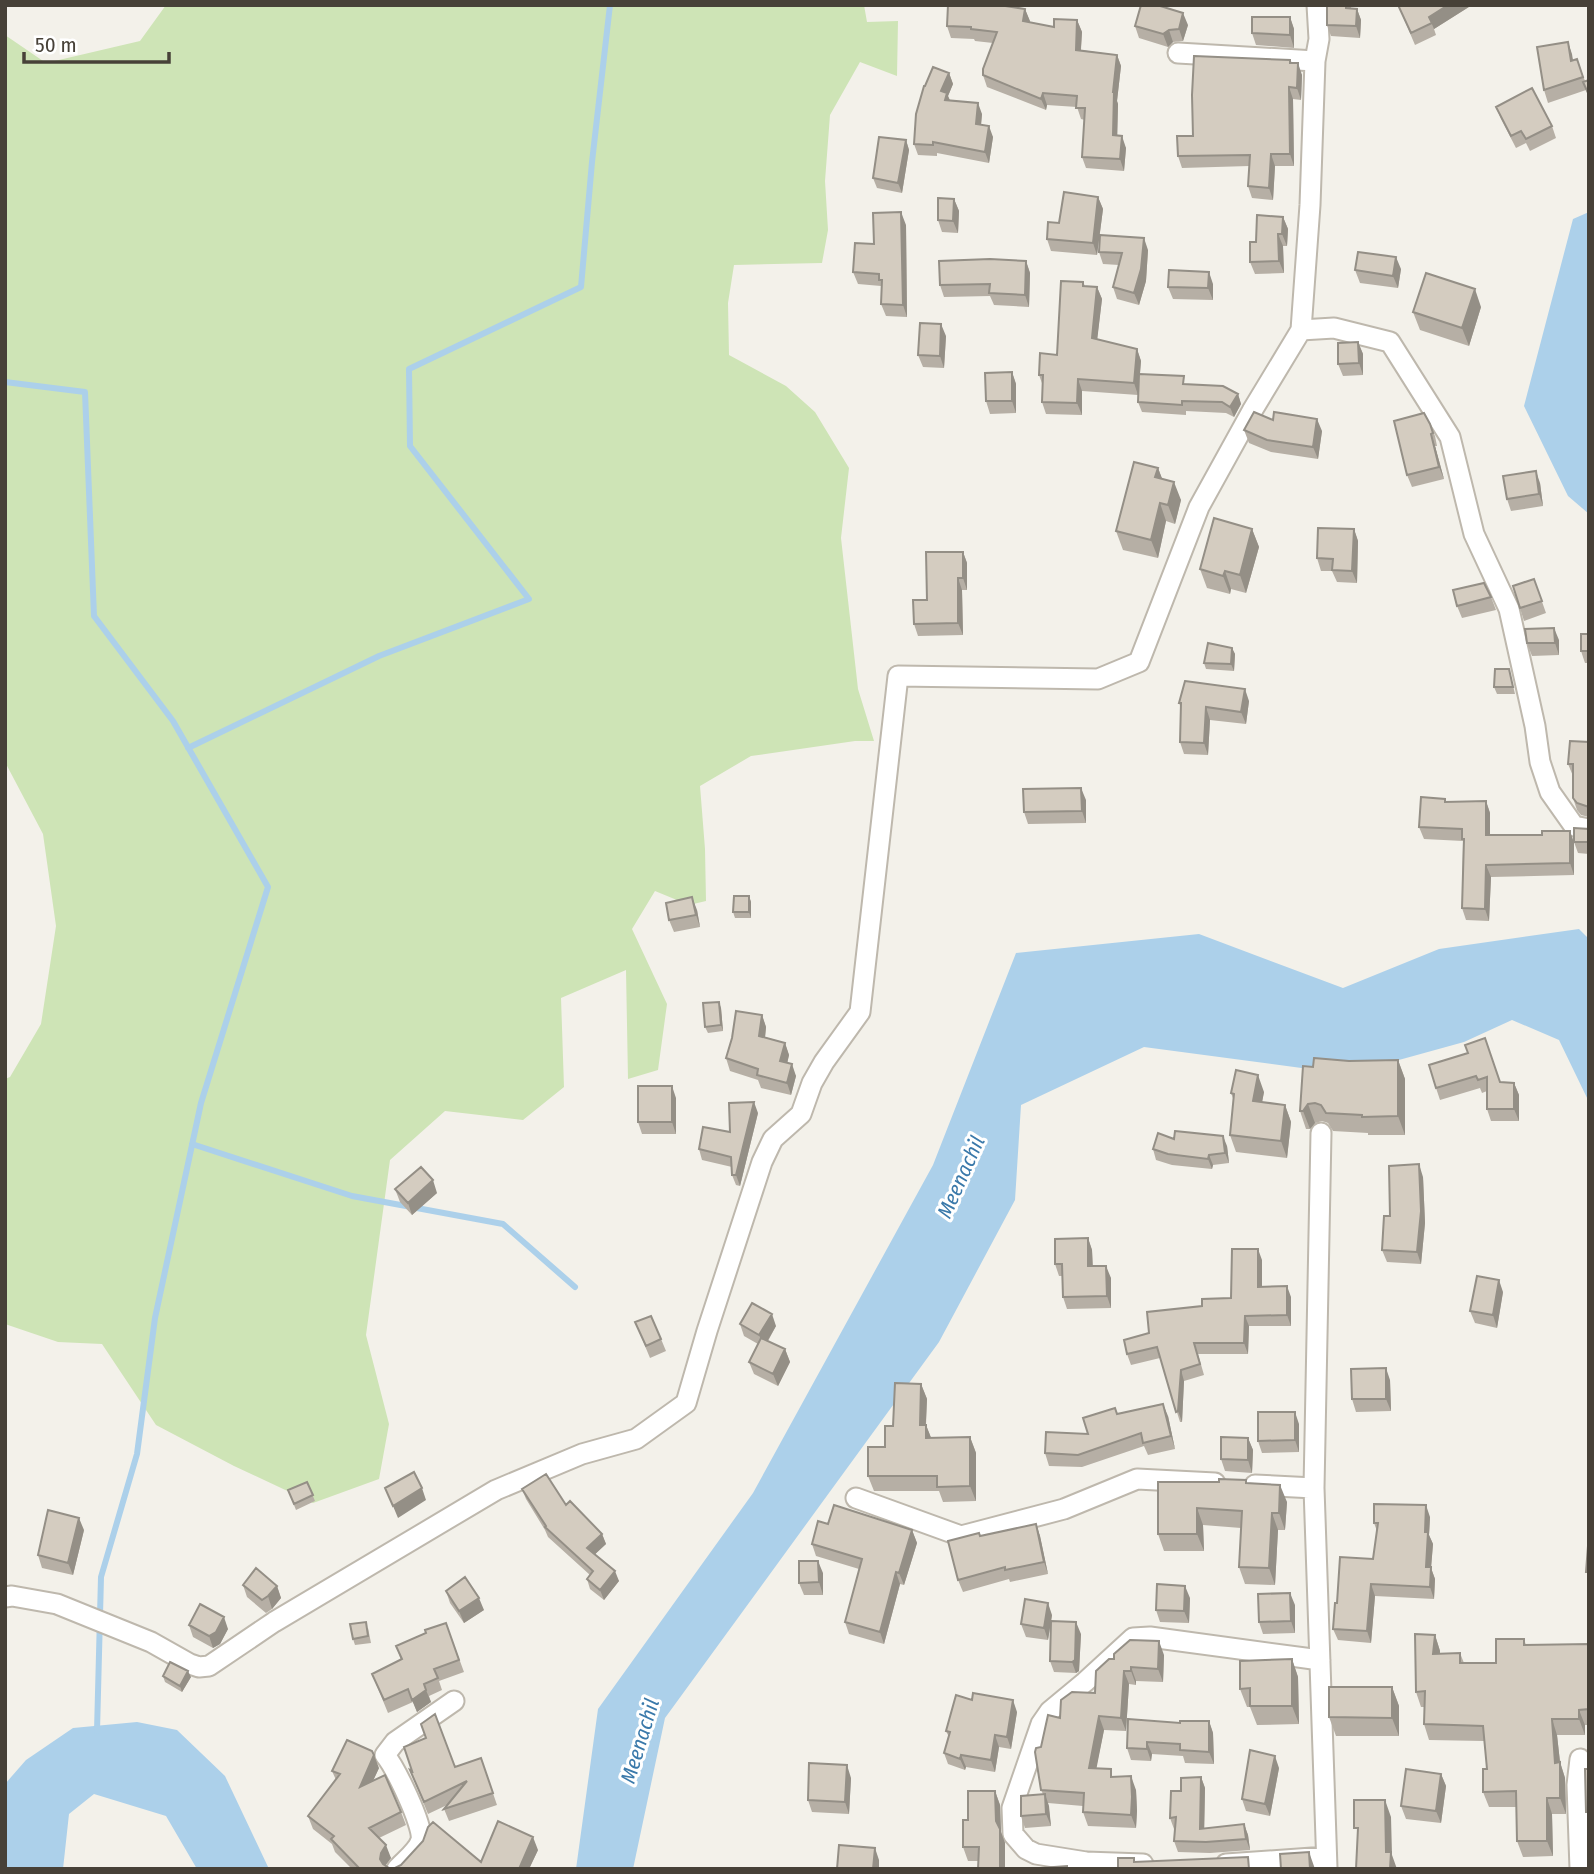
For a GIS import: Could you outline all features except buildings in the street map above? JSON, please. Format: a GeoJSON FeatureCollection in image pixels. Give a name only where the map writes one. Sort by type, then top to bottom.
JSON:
{"type":"FeatureCollection","features":[{"type":"Feature","properties":{"kind":"street"},"geometry":{"type":"LineString","coordinates":[[5,1597],[57,1604],[151,1642],[190,1664],[198,1667],[209,1666],[274,1622],[496,1490],[582,1454],[636,1439],[686,1403],[762,1162],[773,1139],[801,1114],[812,1083],[824,1062],[860,1012],[898,676],[1098,679],[1139,662],[1199,507],[1301,330],[1310,205],[1315,61],[1319,40],[1317,5]]}},
{"type":"Feature","properties":{"kind":"street"},"geometry":{"type":"LineString","coordinates":[[1178,53],[1315,61]]}},
{"type":"Feature","properties":{"kind":"street"},"geometry":{"type":"LineString","coordinates":[[1301,330],[1334,328],[1390,342],[1450,437],[1474,534],[1509,609],[1535,726],[1540,762],[1550,792],[1574,826],[1589,828]]}},
{"type":"Feature","properties":{"kind":"street"},"geometry":{"type":"LineString","coordinates":[[1210,1865],[1326,1863],[1314,1488],[1321,1133]]}},
{"type":"Feature","properties":{"kind":"street"},"geometry":{"type":"LineString","coordinates":[[856,1498],[961,1536],[1064,1509],[1137,1479],[1314,1488]]}},
{"type":"Feature","properties":{"kind":"street"},"geometry":{"type":"LineString","coordinates":[[1155,1864],[1086,1862],[1036,1854],[1026,1849],[1013,1834],[1012,1808],[1041,1724],[1050,1711],[1133,1638],[1150,1637],[1320,1660]]}},
{"type":"Feature","properties":{"kind":"street"},"geometry":{"type":"LineString","coordinates":[[397,1869],[417,1847],[421,1830],[409,1799],[385,1755],[395,1742],[454,1700]]}},
{"type":"Feature","properties":{"kind":"street"},"geometry":{"type":"LineString","coordinates":[[1580,1759],[1577,1784],[1580,1869]]}},
{"type":"Feature","properties":{"kind":"green space"},"geometry":{"type":"Polygon","coordinates":[[[166,5],[864,5],[867,22],[898,21],[897,76],[860,62],[830,115],[825,181],[828,230],[822,263],[734,265],[728,303],[729,355],[786,386],[815,412],[849,468],[841,538],[858,689],[874,741],[855,741],[751,756],[700,786],[706,901],[689,905],[655,891],[632,929],[667,1004],[658,1070],[628,1079],[626,970],[561,998],[564,1087],[523,1120],[445,1111],[390,1160],[366,1335],[389,1424],[379,1479],[313,1503],[156,1425],[102,1344],[58,1342],[5,1324],[5,1079],[10,1077],[41,1024],[56,926],[43,834],[5,762],[5,35],[46,63],[140,41],[166,5]]]}},
{"type":"Feature","properties":{"kind":"water"},"geometry":{"type":"Polygon","coordinates":[[[1589,212],[1589,514],[1568,496],[1524,406],[1573,219],[1589,212]]]}},
{"type":"Feature","properties":{"kind":"water","name":"Meenachil"},"geometry":{"type":"Polygon","coordinates":[[[1579,929],[1589,939],[1589,1102],[1559,1040],[1512,1020],[1464,1042],[1388,1063],[1309,1069],[1144,1047],[1021,1105],[1015,1200],[939,1342],[665,1718],[633,1869],[576,1869],[598,1709],[753,1493],[933,1165],[1016,953],[1199,934],[1343,988],[1439,949],[1579,929]]]}},
{"type":"Feature","properties":{"kind":"water"},"geometry":{"type":"Polygon","coordinates":[[[137,1722],[177,1730],[225,1776],[269,1869],[197,1869],[166,1816],[94,1794],[69,1814],[63,1869],[5,1869],[5,1784],[26,1760],[73,1728],[137,1722]]]}},
{"type":"Feature","properties":{"kind":"waterway"},"geometry":{"type":"LineString","coordinates":[[188,748],[379,656],[529,599],[410,446],[409,369],[581,287],[610,5]]}},
{"type":"Feature","properties":{"kind":"waterway"},"geometry":{"type":"LineString","coordinates":[[5,382],[85,392],[94,616],[173,721],[268,887],[201,1103],[155,1318],[137,1454],[101,1577],[97,1731]]}},
{"type":"Feature","properties":{"kind":"waterway"},"geometry":{"type":"LineString","coordinates":[[192,1144],[352,1196],[503,1224],[575,1287]]}}]}
